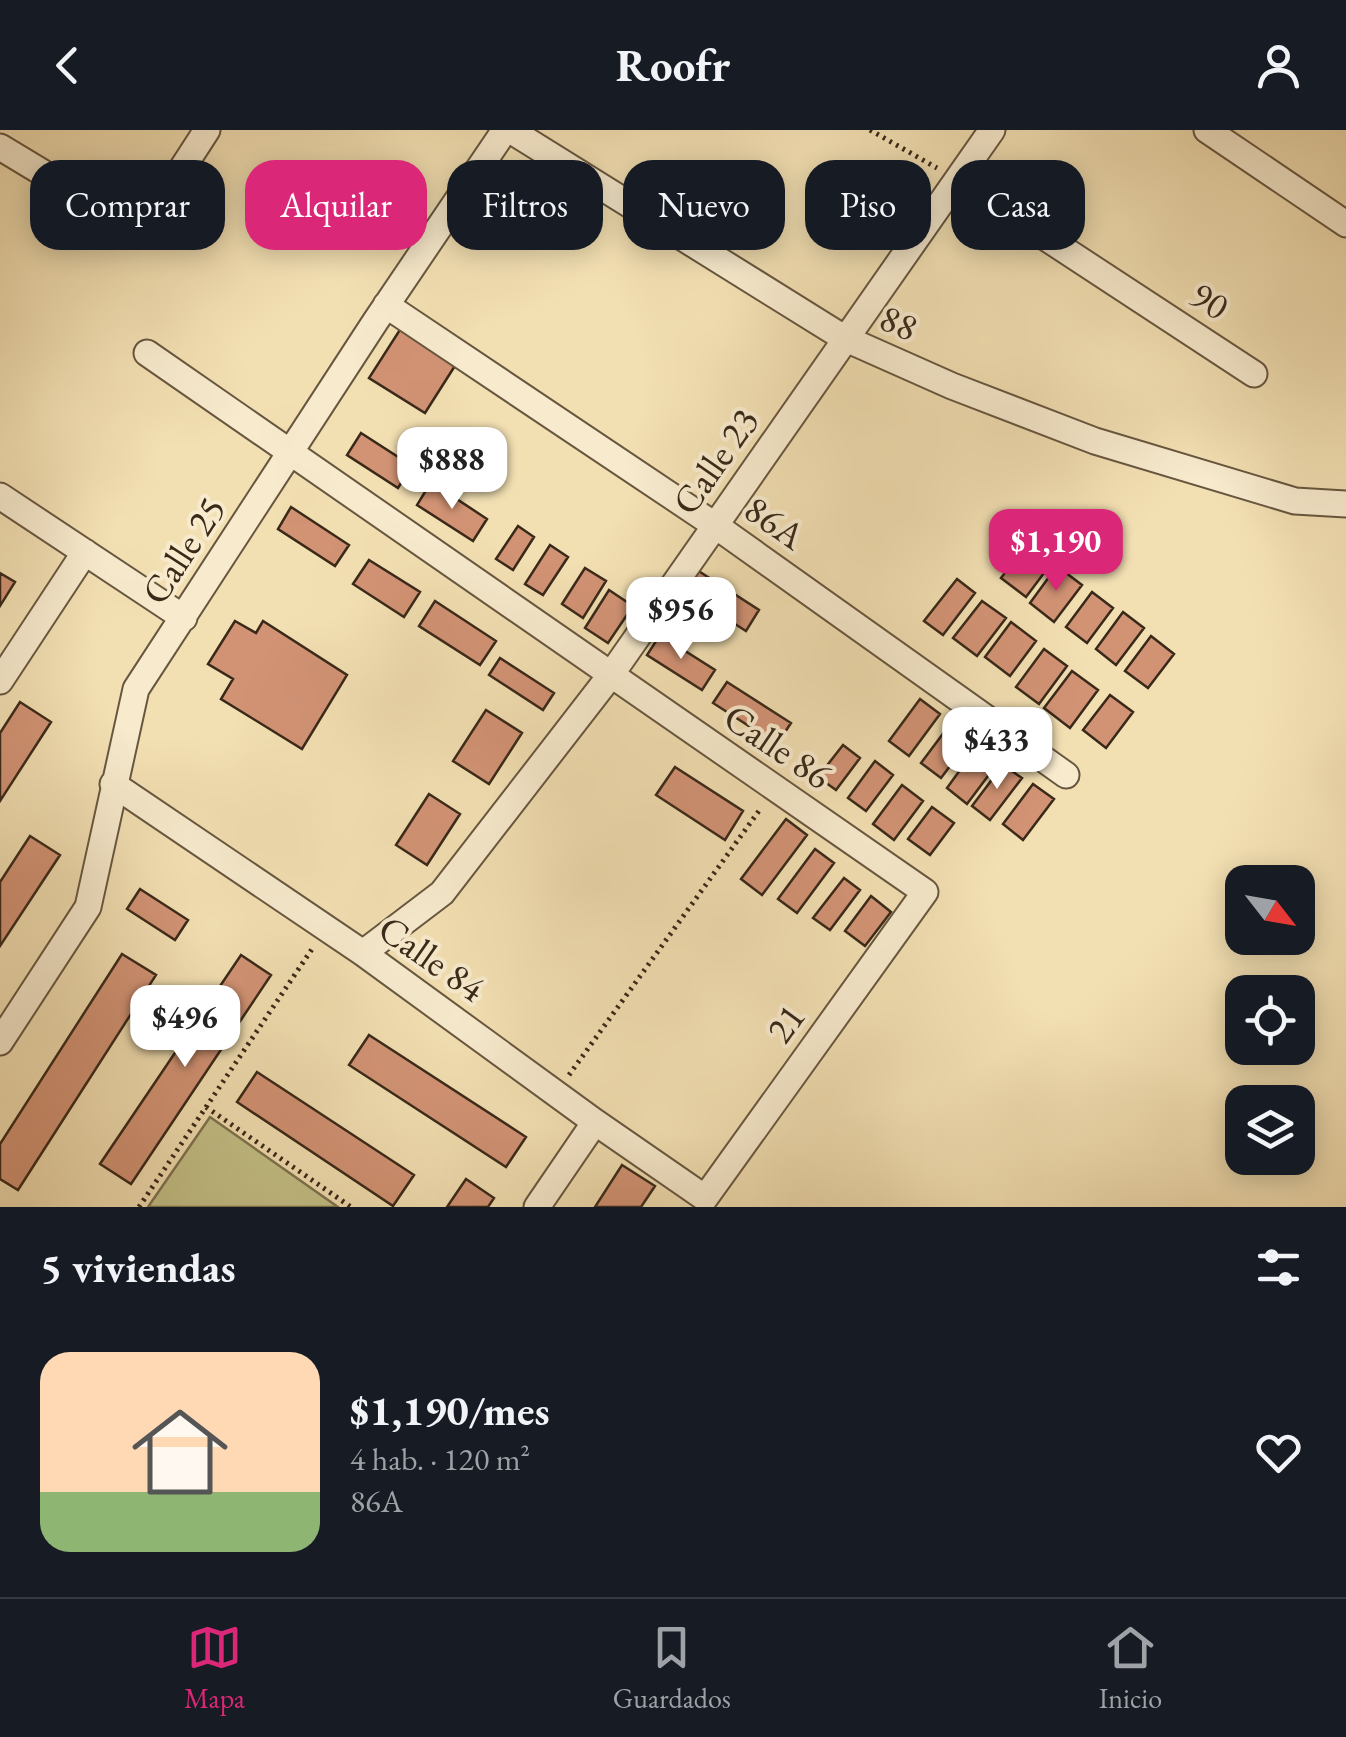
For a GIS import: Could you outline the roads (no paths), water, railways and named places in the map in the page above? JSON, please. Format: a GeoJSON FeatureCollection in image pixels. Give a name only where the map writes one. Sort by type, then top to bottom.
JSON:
{"type":"FeatureCollection","features":[{"type":"Feature","properties":{"kind":"street"},"geometry":{"type":"LineString","coordinates":[[0,147],[141,232],[207,130]]}},
{"type":"Feature","properties":{"kind":"street","name":"Calle 25"},"geometry":{"type":"LineString","coordinates":[[0,1042],[88,907],[136,689],[386,306],[508,130]]}},
{"type":"Feature","properties":{"kind":"street","name":"88"},"geometry":{"type":"LineString","coordinates":[[508,130],[844,338],[952,386],[1095,441],[1294,501],[1346,504]]}},
{"type":"Feature","properties":{"kind":"street","name":"Calle 23"},"geometry":{"type":"LineString","coordinates":[[972,160],[992,130]]}},
{"type":"Feature","properties":{"kind":"street"},"geometry":{"type":"LineString","coordinates":[[1207,130],[1346,224]]}},
{"type":"Feature","properties":{"kind":"street","name":"Calle 23"},"geometry":{"type":"LineString","coordinates":[[363,953],[442,893],[610,676],[951,190]]}},
{"type":"Feature","properties":{"kind":"street","name":"90"},"geometry":{"type":"LineString","coordinates":[[1065,250],[1254,374]]}},
{"type":"Feature","properties":{"kind":"street","name":"86A"},"geometry":{"type":"LineString","coordinates":[[386,306],[716,526],[1066,775]]}},
{"type":"Feature","properties":{"kind":"street","name":"Calle 86"},"geometry":{"type":"LineString","coordinates":[[147,353],[925,892]]}},
{"type":"Feature","properties":{"kind":"street"},"geometry":{"type":"LineString","coordinates":[[0,496],[184,618]]}},
{"type":"Feature","properties":{"kind":"street"},"geometry":{"type":"LineString","coordinates":[[0,681],[85,552]]}},
{"type":"Feature","properties":{"kind":"street","name":"Calle 84"},"geometry":{"type":"LineString","coordinates":[[113,784],[363,953],[705,1198]]}},
{"type":"Feature","properties":{"kind":"street","name":"21"},"geometry":{"type":"LineString","coordinates":[[705,1198],[925,892]]}},
{"type":"Feature","properties":{"kind":"street"},"geometry":{"type":"LineString","coordinates":[[537,1207],[595,1122]]}}]}
